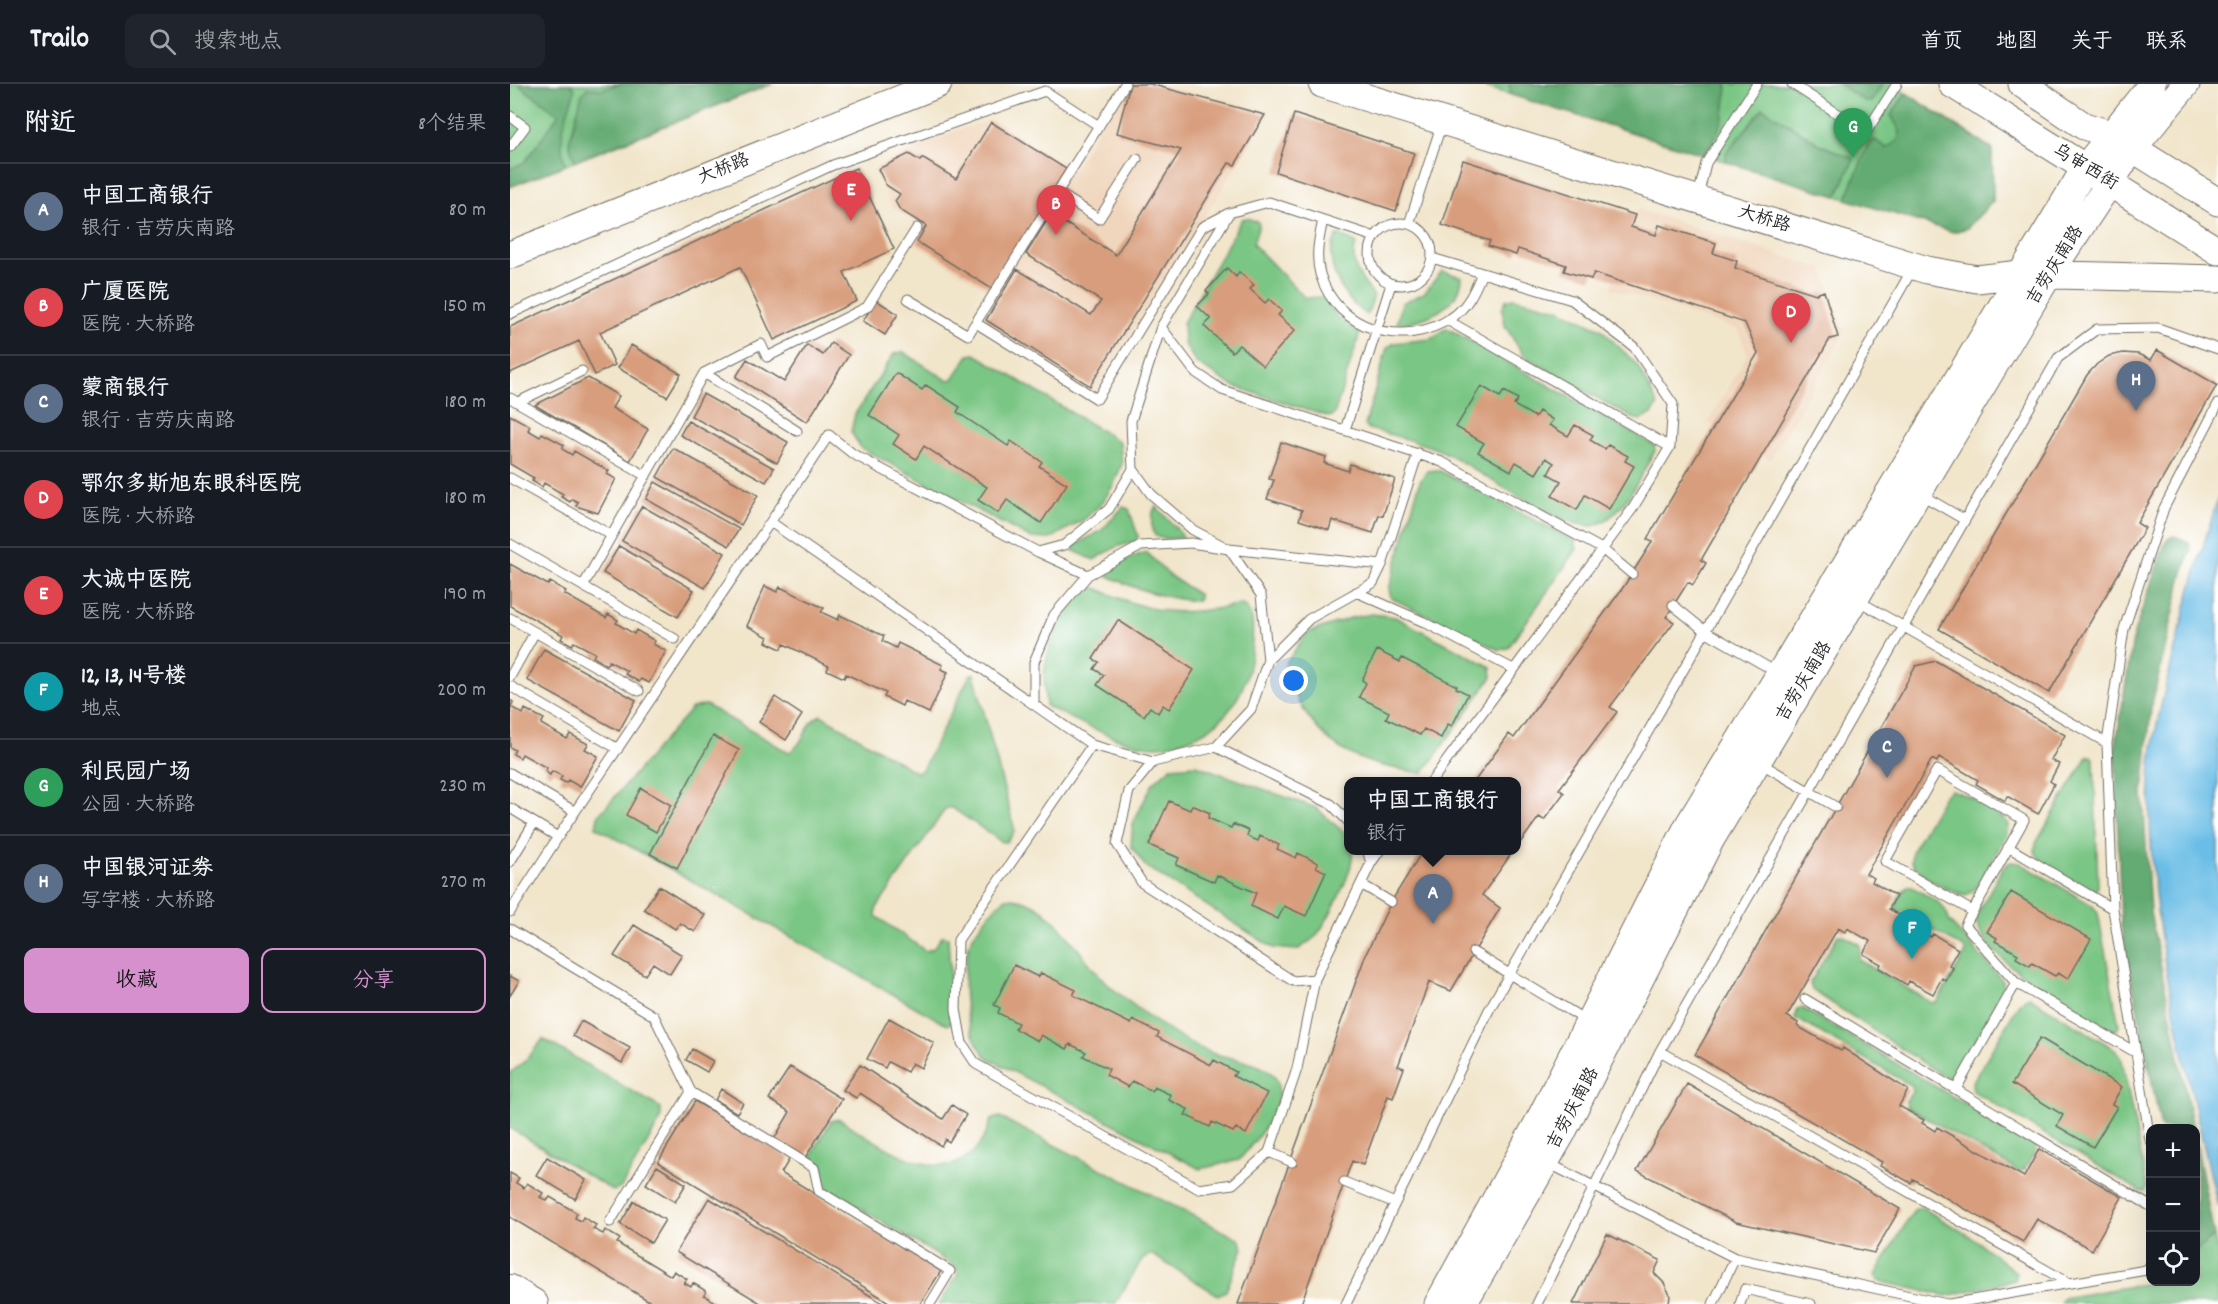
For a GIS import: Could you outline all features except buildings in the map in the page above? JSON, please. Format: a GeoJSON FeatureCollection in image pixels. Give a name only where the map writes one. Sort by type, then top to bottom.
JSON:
{"type":"FeatureCollection","features":[{"type":"Feature","properties":{"kind":"main road","name":"大桥路"},"geometry":{"type":"LineString","coordinates":[[510,255],[938,84]]}},
{"type":"Feature","properties":{"kind":"main road","name":"大桥路"},"geometry":{"type":"LineString","coordinates":[[1322,84],[1914,266],[1977,279],[2020,274],[2218,279]]}},
{"type":"Feature","properties":{"kind":"main road","name":"乌审西街"},"geometry":{"type":"LineString","coordinates":[[1952,84],[2218,251]]}},
{"type":"Feature","properties":{"kind":"main road","name":"乌审西街"},"geometry":{"type":"LineString","coordinates":[[2022,84],[2084,126],[2121,141],[2218,202]]}},
{"type":"Feature","properties":{"kind":"main road","name":"吉劳庆南路"},"geometry":{"type":"LineString","coordinates":[[1463,1304],[1546,1162],[1711,839],[2049,274],[2109,182],[2121,141],[2152,84]]}},
{"type":"Feature","properties":{"kind":"main road","name":"吉劳庆南路"},"geometry":{"type":"LineString","coordinates":[[1438,1304],[1535,1128],[1688,826],[2020,274],[2086,167],[2121,141],[2186,84]]}},
{"type":"Feature","properties":{"kind":"main road"},"geometry":{"type":"LineString","coordinates":[[510,1290],[533,1304]]}},
{"type":"Feature","properties":{"kind":"lane"},"geometry":{"type":"LineString","coordinates":[[908,299],[968,336],[1125,84]]}},
{"type":"Feature","properties":{"kind":"lane"},"geometry":{"type":"LineString","coordinates":[[1697,200],[1706,163],[1757,84]]}},
{"type":"Feature","properties":{"kind":"lane"},"geometry":{"type":"LineString","coordinates":[[1792,84],[1866,132],[1897,84]]}},
{"type":"Feature","properties":{"kind":"lane"},"geometry":{"type":"LineString","coordinates":[[510,314],[833,165],[1045,91],[1099,126]]}},
{"type":"Feature","properties":{"kind":"lane"},"geometry":{"type":"LineString","coordinates":[[510,116],[525,127],[510,147]]}},
{"type":"Feature","properties":{"kind":"lane"},"geometry":{"type":"LineString","coordinates":[[1409,224],[1443,121]]}},
{"type":"Feature","properties":{"kind":"lane"},"geometry":{"type":"LineString","coordinates":[[1057,192],[1100,219],[1137,159]]}},
{"type":"Feature","properties":{"kind":"lane"},"geometry":{"type":"LineString","coordinates":[[976,323],[1097,399],[1202,227],[1229,213],[1269,202],[1375,237]]}},
{"type":"Feature","properties":{"kind":"lane"},"geometry":{"type":"LineString","coordinates":[[1038,552],[1064,545],[1109,509],[1132,469],[1131,420],[1161,327],[1229,213]]}},
{"type":"Feature","properties":{"kind":"lane"},"geometry":{"type":"LineString","coordinates":[[1323,220],[1317,247],[1320,274],[1328,291],[1332,299],[1352,319],[1376,331],[1403,335],[1429,330],[1447,320],[1471,298],[1482,273]]}},
{"type":"Feature","properties":{"kind":"lane"},"geometry":{"type":"LineString","coordinates":[[1409,224],[1419,229],[1427,237],[1432,258],[1429,267],[1418,280],[1405,285],[1391,284],[1378,275],[1373,268],[1370,251],[1375,237],[1388,226],[1409,224]]}},
{"type":"Feature","properties":{"kind":"lane"},"geometry":{"type":"LineString","coordinates":[[583,586],[704,374],[761,344],[767,357],[867,308],[917,228]]}},
{"type":"Feature","properties":{"kind":"lane"},"geometry":{"type":"LineString","coordinates":[[1432,258],[1572,300],[1634,347],[1673,404],[1670,447],[1633,507],[1435,777]]}},
{"type":"Feature","properties":{"kind":"lane"},"geometry":{"type":"LineString","coordinates":[[1346,1304],[1489,1010],[1914,266]]}},
{"type":"Feature","properties":{"kind":"lane"},"geometry":{"type":"LineString","coordinates":[[1345,430],[1391,284]]}},
{"type":"Feature","properties":{"kind":"lane"},"geometry":{"type":"LineString","coordinates":[[1447,320],[1670,447]]}},
{"type":"Feature","properties":{"kind":"lane"},"geometry":{"type":"LineString","coordinates":[[1161,327],[1195,372],[1222,390],[1442,462],[1602,549],[1632,574]]}},
{"type":"Feature","properties":{"kind":"lane"},"geometry":{"type":"LineString","coordinates":[[1537,1304],[1660,1051],[2058,358],[2097,329],[2158,328],[2218,349]]}},
{"type":"Feature","properties":{"kind":"lane"},"geometry":{"type":"LineString","coordinates":[[514,400],[582,371]]}},
{"type":"Feature","properties":{"kind":"lane"},"geometry":{"type":"LineString","coordinates":[[704,374],[797,431]]}},
{"type":"Feature","properties":{"kind":"lane"},"geometry":{"type":"LineString","coordinates":[[514,400],[646,476]]}},
{"type":"Feature","properties":{"kind":"lane"},"geometry":{"type":"LineString","coordinates":[[2148,1124],[2113,909],[2108,743],[2127,618],[2164,508],[2218,404]]}},
{"type":"Feature","properties":{"kind":"lane"},"geometry":{"type":"LineString","coordinates":[[510,912],[574,811],[772,523],[829,435],[853,454],[1038,552],[1088,575]]}},
{"type":"Feature","properties":{"kind":"lane"},"geometry":{"type":"LineString","coordinates":[[1268,660],[1309,620],[1373,583],[1382,565],[1418,453]]}},
{"type":"Feature","properties":{"kind":"lane"},"geometry":{"type":"LineString","coordinates":[[772,523],[1092,745],[1153,762],[1216,747],[1251,709],[1268,660],[1261,595],[1229,549],[1193,530],[1151,494],[1132,469]]}},
{"type":"Feature","properties":{"kind":"lane"},"geometry":{"type":"LineString","coordinates":[[510,478],[611,535]]}},
{"type":"Feature","properties":{"kind":"lane"},"geometry":{"type":"LineString","coordinates":[[1918,493],[1965,520]]}},
{"type":"Feature","properties":{"kind":"lane"},"geometry":{"type":"LineString","coordinates":[[1034,705],[1035,662],[1054,615],[1088,575],[1141,546],[1191,543],[1382,565]]}},
{"type":"Feature","properties":{"kind":"lane"},"geometry":{"type":"LineString","coordinates":[[510,544],[675,639]]}},
{"type":"Feature","properties":{"kind":"lane"},"geometry":{"type":"LineString","coordinates":[[1356,592],[1424,622],[1513,669]]}},
{"type":"Feature","properties":{"kind":"lane"},"geometry":{"type":"LineString","coordinates":[[1855,599],[2108,743]]}},
{"type":"Feature","properties":{"kind":"lane"},"geometry":{"type":"LineString","coordinates":[[1673,605],[1705,631],[1780,674]]}},
{"type":"Feature","properties":{"kind":"lane"},"geometry":{"type":"LineString","coordinates":[[510,618],[639,691]]}},
{"type":"Feature","properties":{"kind":"lane"},"geometry":{"type":"LineString","coordinates":[[510,677],[535,632]]}},
{"type":"Feature","properties":{"kind":"lane"},"geometry":{"type":"LineString","coordinates":[[510,686],[618,749]]}},
{"type":"Feature","properties":{"kind":"lane"},"geometry":{"type":"LineString","coordinates":[[1092,745],[958,940],[956,1009],[962,1043],[976,1064],[1199,1189],[1233,1184],[1269,1152],[1296,1069],[1315,979],[1360,884],[1377,855]]}},
{"type":"Feature","properties":{"kind":"lane"},"geometry":{"type":"LineString","coordinates":[[1216,747],[1331,804],[1344,817]]}},
{"type":"Feature","properties":{"kind":"lane"},"geometry":{"type":"LineString","coordinates":[[1153,762],[1129,791],[1117,844],[1142,883],[1293,981],[1315,979]]}},
{"type":"Feature","properties":{"kind":"lane"},"geometry":{"type":"LineString","coordinates":[[1758,762],[1836,807]]}},
{"type":"Feature","properties":{"kind":"lane"},"geometry":{"type":"LineString","coordinates":[[1972,910],[1885,861],[1892,839],[1937,770],[2024,820],[1965,925],[2016,982],[2135,1052]]}},
{"type":"Feature","properties":{"kind":"lane"},"geometry":{"type":"LineString","coordinates":[[510,773],[574,811]]}},
{"type":"Feature","properties":{"kind":"lane"},"geometry":{"type":"LineString","coordinates":[[510,808],[558,837]]}},
{"type":"Feature","properties":{"kind":"lane"},"geometry":{"type":"LineString","coordinates":[[510,862],[534,823]]}},
{"type":"Feature","properties":{"kind":"lane"},"geometry":{"type":"LineString","coordinates":[[2008,848],[2113,909]]}},
{"type":"Feature","properties":{"kind":"lane"},"geometry":{"type":"LineString","coordinates":[[1369,855],[1371,863]]}},
{"type":"Feature","properties":{"kind":"lane"},"geometry":{"type":"LineString","coordinates":[[1360,884],[1391,902]]}},
{"type":"Feature","properties":{"kind":"lane"},"geometry":{"type":"LineString","coordinates":[[510,929],[654,1016],[691,1092],[814,1168],[819,1191],[950,1271],[930,1304]]}},
{"type":"Feature","properties":{"kind":"lane"},"geometry":{"type":"LineString","coordinates":[[1473,952],[1589,1023]]}},
{"type":"Feature","properties":{"kind":"lane"},"geometry":{"type":"LineString","coordinates":[[1956,1089],[2016,982]]}},
{"type":"Feature","properties":{"kind":"lane"},"geometry":{"type":"LineString","coordinates":[[1805,999],[2146,1203]]}},
{"type":"Feature","properties":{"kind":"lane"},"geometry":{"type":"LineString","coordinates":[[1660,1051],[2069,1283]]}},
{"type":"Feature","properties":{"kind":"lane"},"geometry":{"type":"LineString","coordinates":[[610,1222],[691,1092]]}},
{"type":"Feature","properties":{"kind":"lane"},"geometry":{"type":"LineString","coordinates":[[1269,1152],[1292,1162]]}},
{"type":"Feature","properties":{"kind":"lane"},"geometry":{"type":"LineString","coordinates":[[1546,1162],[1735,1258],[1948,1304],[2146,1270]]}},
{"type":"Feature","properties":{"kind":"lane"},"geometry":{"type":"LineString","coordinates":[[1344,1182],[1395,1203]]}},
{"type":"Feature","properties":{"kind":"lane"},"geometry":{"type":"LineString","coordinates":[[1713,1304],[1735,1258]]}},
{"type":"Feature","properties":{"kind":"lane"},"geometry":{"type":"LineString","coordinates":[[1740,1304],[1745,1289],[1811,1304]]}},
{"type":"Feature","properties":{"kind":"shaded area"},"geometry":{"type":"Polygon","coordinates":[[[1127,84],[1158,84],[1270,112],[1095,392],[982,321],[997,296],[914,243],[923,227],[893,208],[873,169],[932,139],[992,119],[1073,170],[1127,84]]]}},
{"type":"Feature","properties":{"kind":"shaded area"},"geometry":{"type":"Polygon","coordinates":[[[1637,209],[1823,269],[1845,332],[1770,460],[1708,423],[1748,354],[1738,329],[1611,288],[1637,209]]]}},
{"type":"Feature","properties":{"kind":"green space"},"geometry":{"type":"Polygon","coordinates":[[[510,84],[772,84],[510,187],[510,84]]]}},
{"type":"Feature","properties":{"kind":"green space"},"geometry":{"type":"Polygon","coordinates":[[[517,84],[571,84],[575,90],[562,136],[566,165],[510,187],[510,169],[525,162],[559,114],[517,84]]]}},
{"type":"Feature","properties":{"kind":"green space"},"geometry":{"type":"Polygon","coordinates":[[[621,84],[772,84],[575,161],[569,143],[582,94],[587,88],[601,89],[621,84]]]}},
{"type":"Feature","properties":{"kind":"green space"},"geometry":{"type":"Polygon","coordinates":[[[1476,84],[1892,84],[1992,149],[1993,201],[1967,228],[1953,232],[1476,84]]]}},
{"type":"Feature","properties":{"kind":"green space"},"geometry":{"type":"Polygon","coordinates":[[[1509,84],[1727,84],[1722,122],[1715,137],[1702,154],[1511,95],[1509,84]]]}},
{"type":"Feature","properties":{"kind":"green space"},"geometry":{"type":"Polygon","coordinates":[[[1838,84],[1883,84],[1871,102],[1866,102],[1838,84]]]}},
{"type":"Feature","properties":{"kind":"green space"},"geometry":{"type":"Polygon","coordinates":[[[1906,93],[1992,149],[1993,201],[1967,228],[1953,232],[1846,199],[1868,145],[1875,140],[1887,148],[1897,141],[1900,131],[1891,115],[1906,93]]]}},
{"type":"Feature","properties":{"kind":"green space"},"geometry":{"type":"Polygon","coordinates":[[[1763,108],[1821,145],[1854,159],[1837,196],[1726,162],[1726,153],[1763,108]]]}},
{"type":"Feature","properties":{"kind":"green space"},"geometry":{"type":"Polygon","coordinates":[[[1247,218],[1258,222],[1259,225],[1253,244],[1305,298],[1323,297],[1338,318],[1360,333],[1334,415],[1329,417],[1233,386],[1196,363],[1184,343],[1183,323],[1242,219],[1247,218]]]}},
{"type":"Feature","properties":{"kind":"green space"},"geometry":{"type":"Polygon","coordinates":[[[1338,235],[1356,243],[1355,266],[1374,296],[1367,315],[1350,300],[1337,279],[1331,255],[1338,235]]]}},
{"type":"Feature","properties":{"kind":"green space"},"geometry":{"type":"Polygon","coordinates":[[[1442,271],[1462,277],[1455,297],[1448,305],[1428,317],[1397,323],[1402,303],[1424,293],[1442,271]]]}},
{"type":"Feature","properties":{"kind":"green space"},"geometry":{"type":"Polygon","coordinates":[[[1514,298],[1559,309],[1601,329],[1637,365],[1658,405],[1652,414],[1641,420],[1632,418],[1524,356],[1505,326],[1502,309],[1506,300],[1514,298]]]}},
{"type":"Feature","properties":{"kind":"green space"},"geometry":{"type":"Polygon","coordinates":[[[1447,328],[1654,445],[1655,451],[1631,493],[1615,513],[1596,525],[1582,525],[1564,520],[1520,498],[1444,452],[1369,429],[1365,425],[1387,348],[1394,343],[1431,339],[1447,328]]]}},
{"type":"Feature","properties":{"kind":"green space"},"geometry":{"type":"Polygon","coordinates":[[[903,352],[947,380],[953,379],[969,355],[975,354],[1120,442],[1122,464],[1114,484],[1102,503],[1085,519],[1050,539],[1030,538],[861,448],[851,432],[855,414],[894,354],[903,352]]]}},
{"type":"Feature","properties":{"kind":"green space"},"geometry":{"type":"Polygon","coordinates":[[[1438,470],[1575,541],[1577,549],[1508,648],[1499,650],[1391,598],[1389,589],[1420,481],[1427,471],[1438,470]]]}},
{"type":"Feature","properties":{"kind":"green space"},"geometry":{"type":"Polygon","coordinates":[[[1156,506],[1183,536],[1182,538],[1163,538],[1155,535],[1152,522],[1156,506]]]}},
{"type":"Feature","properties":{"kind":"green space"},"geometry":{"type":"Polygon","coordinates":[[[1123,507],[1129,509],[1138,536],[1137,541],[1116,547],[1094,560],[1072,550],[1073,546],[1101,531],[1123,507]]]}},
{"type":"Feature","properties":{"kind":"green space"},"geometry":{"type":"Polygon","coordinates":[[[2174,536],[2189,542],[2191,550],[2182,576],[2151,708],[2143,794],[2150,912],[2192,1124],[2160,1124],[2121,926],[2115,749],[2134,633],[2166,540],[2174,536]]]}},
{"type":"Feature","properties":{"kind":"green space"},"geometry":{"type":"Polygon","coordinates":[[[1146,552],[1170,576],[1199,595],[1199,598],[1196,601],[1162,595],[1108,576],[1108,572],[1122,561],[1146,552]]]}},
{"type":"Feature","properties":{"kind":"green space"},"geometry":{"type":"Polygon","coordinates":[[[1096,588],[1134,604],[1168,611],[1201,611],[1242,604],[1246,608],[1251,617],[1253,631],[1246,679],[1239,696],[1218,722],[1186,740],[1153,746],[1121,740],[1046,706],[1045,668],[1055,633],[1069,608],[1078,598],[1096,588]]]}},
{"type":"Feature","properties":{"kind":"green space"},"geometry":{"type":"Polygon","coordinates":[[[1372,614],[1395,617],[1491,667],[1492,677],[1423,773],[1369,762],[1339,748],[1313,724],[1302,707],[1294,692],[1285,664],[1307,633],[1350,618],[1372,614]]]}},
{"type":"Feature","properties":{"kind":"green space"},"geometry":{"type":"Polygon","coordinates":[[[974,674],[1015,831],[1007,842],[1002,842],[952,808],[946,808],[876,909],[876,916],[926,951],[934,948],[942,936],[948,937],[953,1022],[947,1025],[596,827],[598,816],[692,708],[706,705],[788,752],[798,745],[811,722],[821,715],[917,773],[922,770],[970,675],[974,674]]]}},
{"type":"Feature","properties":{"kind":"green space"},"geometry":{"type":"Polygon","coordinates":[[[2091,756],[2094,759],[2098,887],[2095,891],[2090,891],[2041,861],[2035,852],[2036,843],[2087,757],[2091,756]]]}},
{"type":"Feature","properties":{"kind":"green space"},"geometry":{"type":"Polygon","coordinates":[[[1196,765],[1316,808],[1344,833],[1344,855],[1352,855],[1350,869],[1327,919],[1316,936],[1309,942],[1297,950],[1273,948],[1145,866],[1131,846],[1133,823],[1153,783],[1171,767],[1196,765]]]}},
{"type":"Feature","properties":{"kind":"green space"},"geometry":{"type":"Polygon","coordinates":[[[1951,790],[1982,803],[2008,824],[2007,834],[1976,888],[1966,895],[1936,883],[1911,862],[1912,851],[1943,797],[1951,790]]]}},
{"type":"Feature","properties":{"kind":"green space"},"geometry":{"type":"Polygon","coordinates":[[[2011,862],[2020,863],[2092,905],[2098,913],[2119,1026],[2117,1030],[2077,1010],[2032,982],[2010,966],[1980,932],[1976,916],[2003,867],[2011,862]]]}},
{"type":"Feature","properties":{"kind":"green space"},"geometry":{"type":"Polygon","coordinates":[[[1910,886],[1940,904],[1949,921],[2003,981],[2004,989],[1956,1075],[1946,1078],[1812,990],[1810,983],[1838,935],[1843,935],[1860,945],[1859,960],[1932,1003],[1937,1002],[1966,953],[1964,948],[1896,909],[1900,896],[1910,886]]]}},
{"type":"Feature","properties":{"kind":"green space"},"geometry":{"type":"Polygon","coordinates":[[[1006,898],[1023,900],[1039,908],[1065,933],[1113,989],[1160,1025],[1212,1053],[1249,1062],[1273,1075],[1279,1091],[1273,1112],[1260,1134],[1239,1160],[1200,1169],[989,1059],[973,1036],[969,1022],[964,992],[966,963],[970,943],[978,929],[989,914],[1006,898]]]}},
{"type":"Feature","properties":{"kind":"green space"},"geometry":{"type":"Polygon","coordinates":[[[2029,997],[2115,1049],[2122,1060],[2146,1182],[2145,1191],[2140,1191],[1973,1091],[1972,1083],[2020,1002],[2029,997]]]}},
{"type":"Feature","properties":{"kind":"green space"},"geometry":{"type":"Polygon","coordinates":[[[1802,1008],[2035,1145],[2036,1150],[2024,1170],[2018,1171],[1907,1107],[1906,1101],[1913,1091],[1912,1086],[1795,1018],[1797,1009],[1802,1008]]]}},
{"type":"Feature","properties":{"kind":"green space"},"geometry":{"type":"Polygon","coordinates":[[[543,1039],[661,1108],[661,1119],[621,1188],[613,1191],[510,1128],[510,1073],[526,1060],[543,1039]]]}},
{"type":"Feature","properties":{"kind":"green space"},"geometry":{"type":"Polygon","coordinates":[[[999,1117],[1239,1239],[1243,1248],[1226,1291],[1218,1295],[1151,1254],[1143,1258],[1115,1304],[940,1304],[958,1274],[955,1266],[828,1189],[823,1180],[823,1166],[812,1158],[813,1152],[831,1121],[839,1119],[901,1155],[923,1163],[944,1166],[962,1161],[978,1146],[991,1120],[999,1117]]]}},
{"type":"Feature","properties":{"kind":"green space"},"geometry":{"type":"Polygon","coordinates":[[[2200,1163],[2214,1236],[2200,1248],[2200,1163]]]}},
{"type":"Feature","properties":{"kind":"green space"},"geometry":{"type":"Polygon","coordinates":[[[1921,1207],[1973,1238],[2017,1273],[2015,1280],[1947,1296],[1878,1281],[1875,1275],[1914,1210],[1921,1207]]]}},
{"type":"Feature","properties":{"kind":"green space"},"geometry":{"type":"Polygon","coordinates":[[[2214,1236],[2218,1254],[2218,1304],[2060,1303],[2063,1298],[2146,1284],[2146,1286],[2200,1286],[2200,1248],[2214,1236]]]}},
{"type":"Feature","properties":{"kind":"water"},"geometry":{"type":"Polygon","coordinates":[[[2218,498],[2218,1207],[2171,996],[2155,889],[2151,835],[2150,781],[2154,739],[2163,696],[2218,498]]]}},
{"type":"Feature","properties":{"kind":"place","name":"利民园广场"},"geometry":{"type":"Point","coordinates":[1853,158]}},
{"type":"Feature","properties":{"kind":"place","name":"大诚中医院"},"geometry":{"type":"Point","coordinates":[851,221]}},
{"type":"Feature","properties":{"kind":"place","name":"广厦医院"},"geometry":{"type":"Point","coordinates":[1056,235]}},
{"type":"Feature","properties":{"kind":"place","name":"鄂尔多斯旭东眼科医院"},"geometry":{"type":"Point","coordinates":[1791,343]}},
{"type":"Feature","properties":{"kind":"place","name":"中国银河证券"},"geometry":{"type":"Point","coordinates":[2136,411]}},
{"type":"Feature","properties":{"kind":"place","name":"蒙商银行"},"geometry":{"type":"Point","coordinates":[1887,778]}},
{"type":"Feature","properties":{"kind":"place","name":"中国工商银行"},"geometry":{"type":"Point","coordinates":[1433,924]}},
{"type":"Feature","properties":{"kind":"place","name":"12, 13, 14号楼"},"geometry":{"type":"Point","coordinates":[1912,959]}}]}
